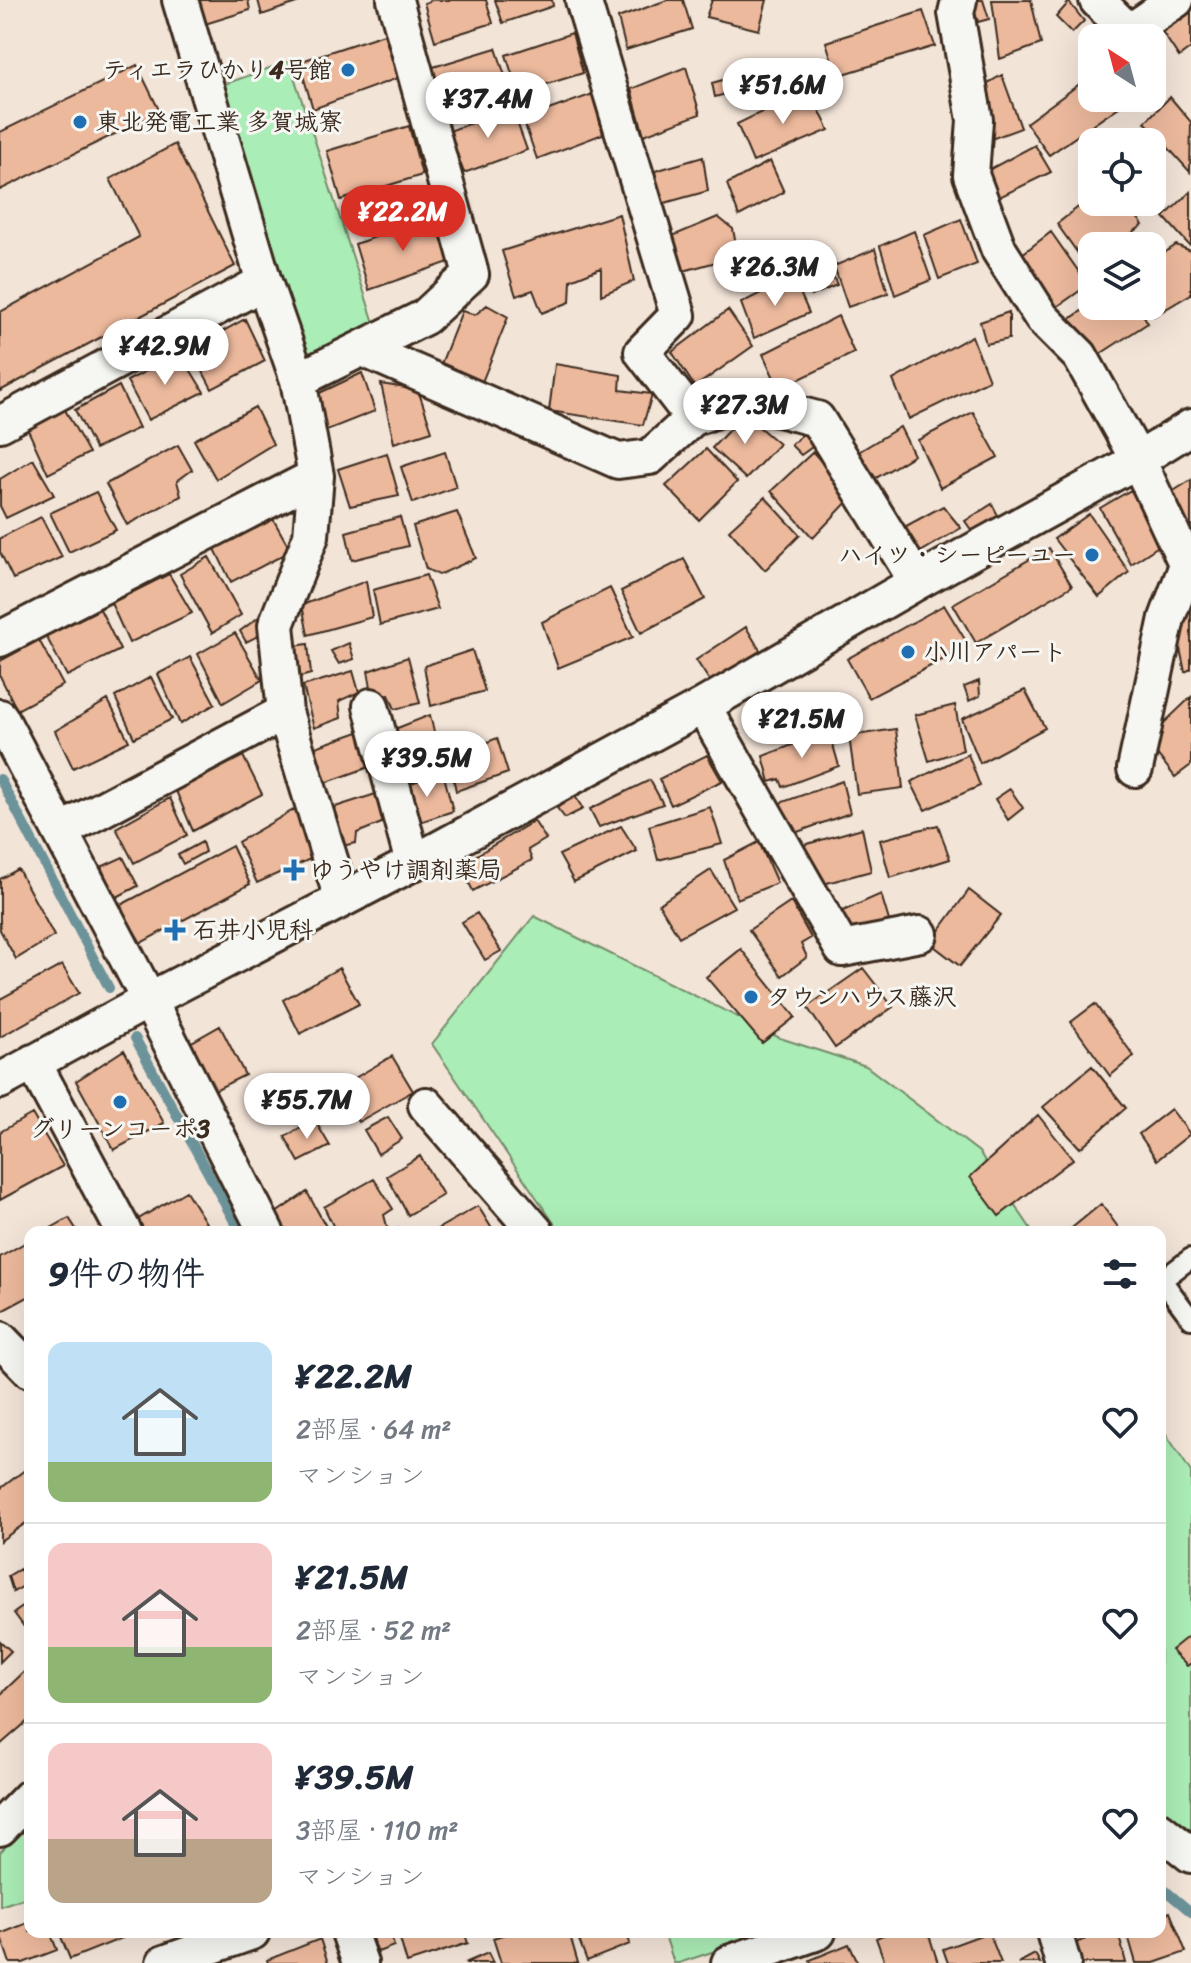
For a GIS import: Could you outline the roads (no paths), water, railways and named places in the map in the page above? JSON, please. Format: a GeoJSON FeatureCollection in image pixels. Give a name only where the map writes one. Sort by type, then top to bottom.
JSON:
{"type":"FeatureCollection","features":[{"type":"Feature","properties":{"kind":"street"},"geometry":{"type":"LineString","coordinates":[[180,0],[264,282],[298,380],[316,476],[311,536],[276,625],[285,712],[342,899]]}},
{"type":"Feature","properties":{"kind":"street"},"geometry":{"type":"LineString","coordinates":[[298,380],[425,317],[471,274],[395,0]]}},
{"type":"Feature","properties":{"kind":"street"},"geometry":{"type":"LineString","coordinates":[[583,0],[678,315],[642,352],[693,418]]}},
{"type":"Feature","properties":{"kind":"street"},"geometry":{"type":"LineString","coordinates":[[959,0],[956,13],[975,120],[971,175],[999,250],[1042,318],[1080,356],[1138,460],[1187,565],[1167,618],[1135,769]]}},
{"type":"Feature","properties":{"kind":"street"},"geometry":{"type":"LineString","coordinates":[[1097,0],[1129,32],[1176,0]]}},
{"type":"Feature","properties":{"kind":"street"},"geometry":{"type":"LineString","coordinates":[[0,424],[264,282]]}},
{"type":"Feature","properties":{"kind":"street"},"geometry":{"type":"LineString","coordinates":[[363,349],[618,461],[650,457],[693,418],[719,409],[756,403],[817,419],[917,582]]}},
{"type":"Feature","properties":{"kind":"street"},"geometry":{"type":"LineString","coordinates":[[0,1081],[703,706],[1191,427]]}},
{"type":"Feature","properties":{"kind":"street"},"geometry":{"type":"LineString","coordinates":[[0,639],[316,476]]}},
{"type":"Feature","properties":{"kind":"street"},"geometry":{"type":"LineString","coordinates":[[371,706],[413,863]]}},
{"type":"Feature","properties":{"kind":"street"},"geometry":{"type":"LineString","coordinates":[[703,706],[842,949],[920,934]]}},
{"type":"Feature","properties":{"kind":"street"},"geometry":{"type":"LineString","coordinates":[[61,831],[285,712]]}},
{"type":"Feature","properties":{"kind":"street"},"geometry":{"type":"LineString","coordinates":[[0,717],[149,1000],[263,1226]]}},
{"type":"Feature","properties":{"kind":"street"},"geometry":{"type":"LineString","coordinates":[[33,1062],[121,1226]]}},
{"type":"Feature","properties":{"kind":"street"},"geometry":{"type":"LineString","coordinates":[[426,1105],[531,1226]]}},
{"type":"Feature","properties":{"kind":"street"},"geometry":{"type":"LineString","coordinates":[[0,1339],[24,1364]]}},
{"type":"Feature","properties":{"kind":"street"},"geometry":{"type":"LineString","coordinates":[[0,1828],[24,1803]]}},
{"type":"Feature","properties":{"kind":"street"},"geometry":{"type":"LineString","coordinates":[[1166,1835],[1191,1855]]}},
{"type":"Feature","properties":{"kind":"street"},"geometry":{"type":"LineString","coordinates":[[164,1963],[235,1938]]}},
{"type":"Feature","properties":{"kind":"street"},"geometry":{"type":"LineString","coordinates":[[351,1938],[360,1963]]}},
{"type":"Feature","properties":{"kind":"street"},"geometry":{"type":"LineString","coordinates":[[729,1963],[801,1938]]}},
{"type":"Feature","properties":{"kind":"street"},"geometry":{"type":"LineString","coordinates":[[1056,1938],[1063,1963]]}},
{"type":"Feature","properties":{"kind":"lane"},"geometry":{"type":"LineString","coordinates":[[1166,1277],[1191,1258]]}},
{"type":"Feature","properties":{"kind":"lane"},"geometry":{"type":"LineString","coordinates":[[1166,1285],[1191,1319]]}},
{"type":"Feature","properties":{"kind":"waterway"},"geometry":{"type":"LineString","coordinates":[[0,779],[109,988]]}},
{"type":"Feature","properties":{"kind":"waterway"},"geometry":{"type":"LineString","coordinates":[[135,1038],[237,1226]]}},
{"type":"Feature","properties":{"kind":"waterway"},"geometry":{"type":"LineString","coordinates":[[1166,1891],[1191,1912]]}},
{"type":"Feature","properties":{"kind":"place","name":"ティエラひかり4号館"},"geometry":{"type":"Point","coordinates":[348,70]}},
{"type":"Feature","properties":{"kind":"place","name":"東北発電工業 多賀城寮"},"geometry":{"type":"Point","coordinates":[80,122]}},
{"type":"Feature","properties":{"kind":"place","name":"ハイツ・シーピーユー"},"geometry":{"type":"Point","coordinates":[1092,555]}},
{"type":"Feature","properties":{"kind":"place","name":"小川アパート"},"geometry":{"type":"Point","coordinates":[908,652]}},
{"type":"Feature","properties":{"kind":"place","name":"ゆうやけ調剤薬局"},"geometry":{"type":"Point","coordinates":[294,870]}},
{"type":"Feature","properties":{"kind":"place","name":"石井小児科"},"geometry":{"type":"Point","coordinates":[175,930]}},
{"type":"Feature","properties":{"kind":"place","name":"タウンハウス藤沢"},"geometry":{"type":"Point","coordinates":[751,997]}},
{"type":"Feature","properties":{"kind":"place","name":"グリーンコーポ3"},"geometry":{"type":"Point","coordinates":[120,1102]}}]}
